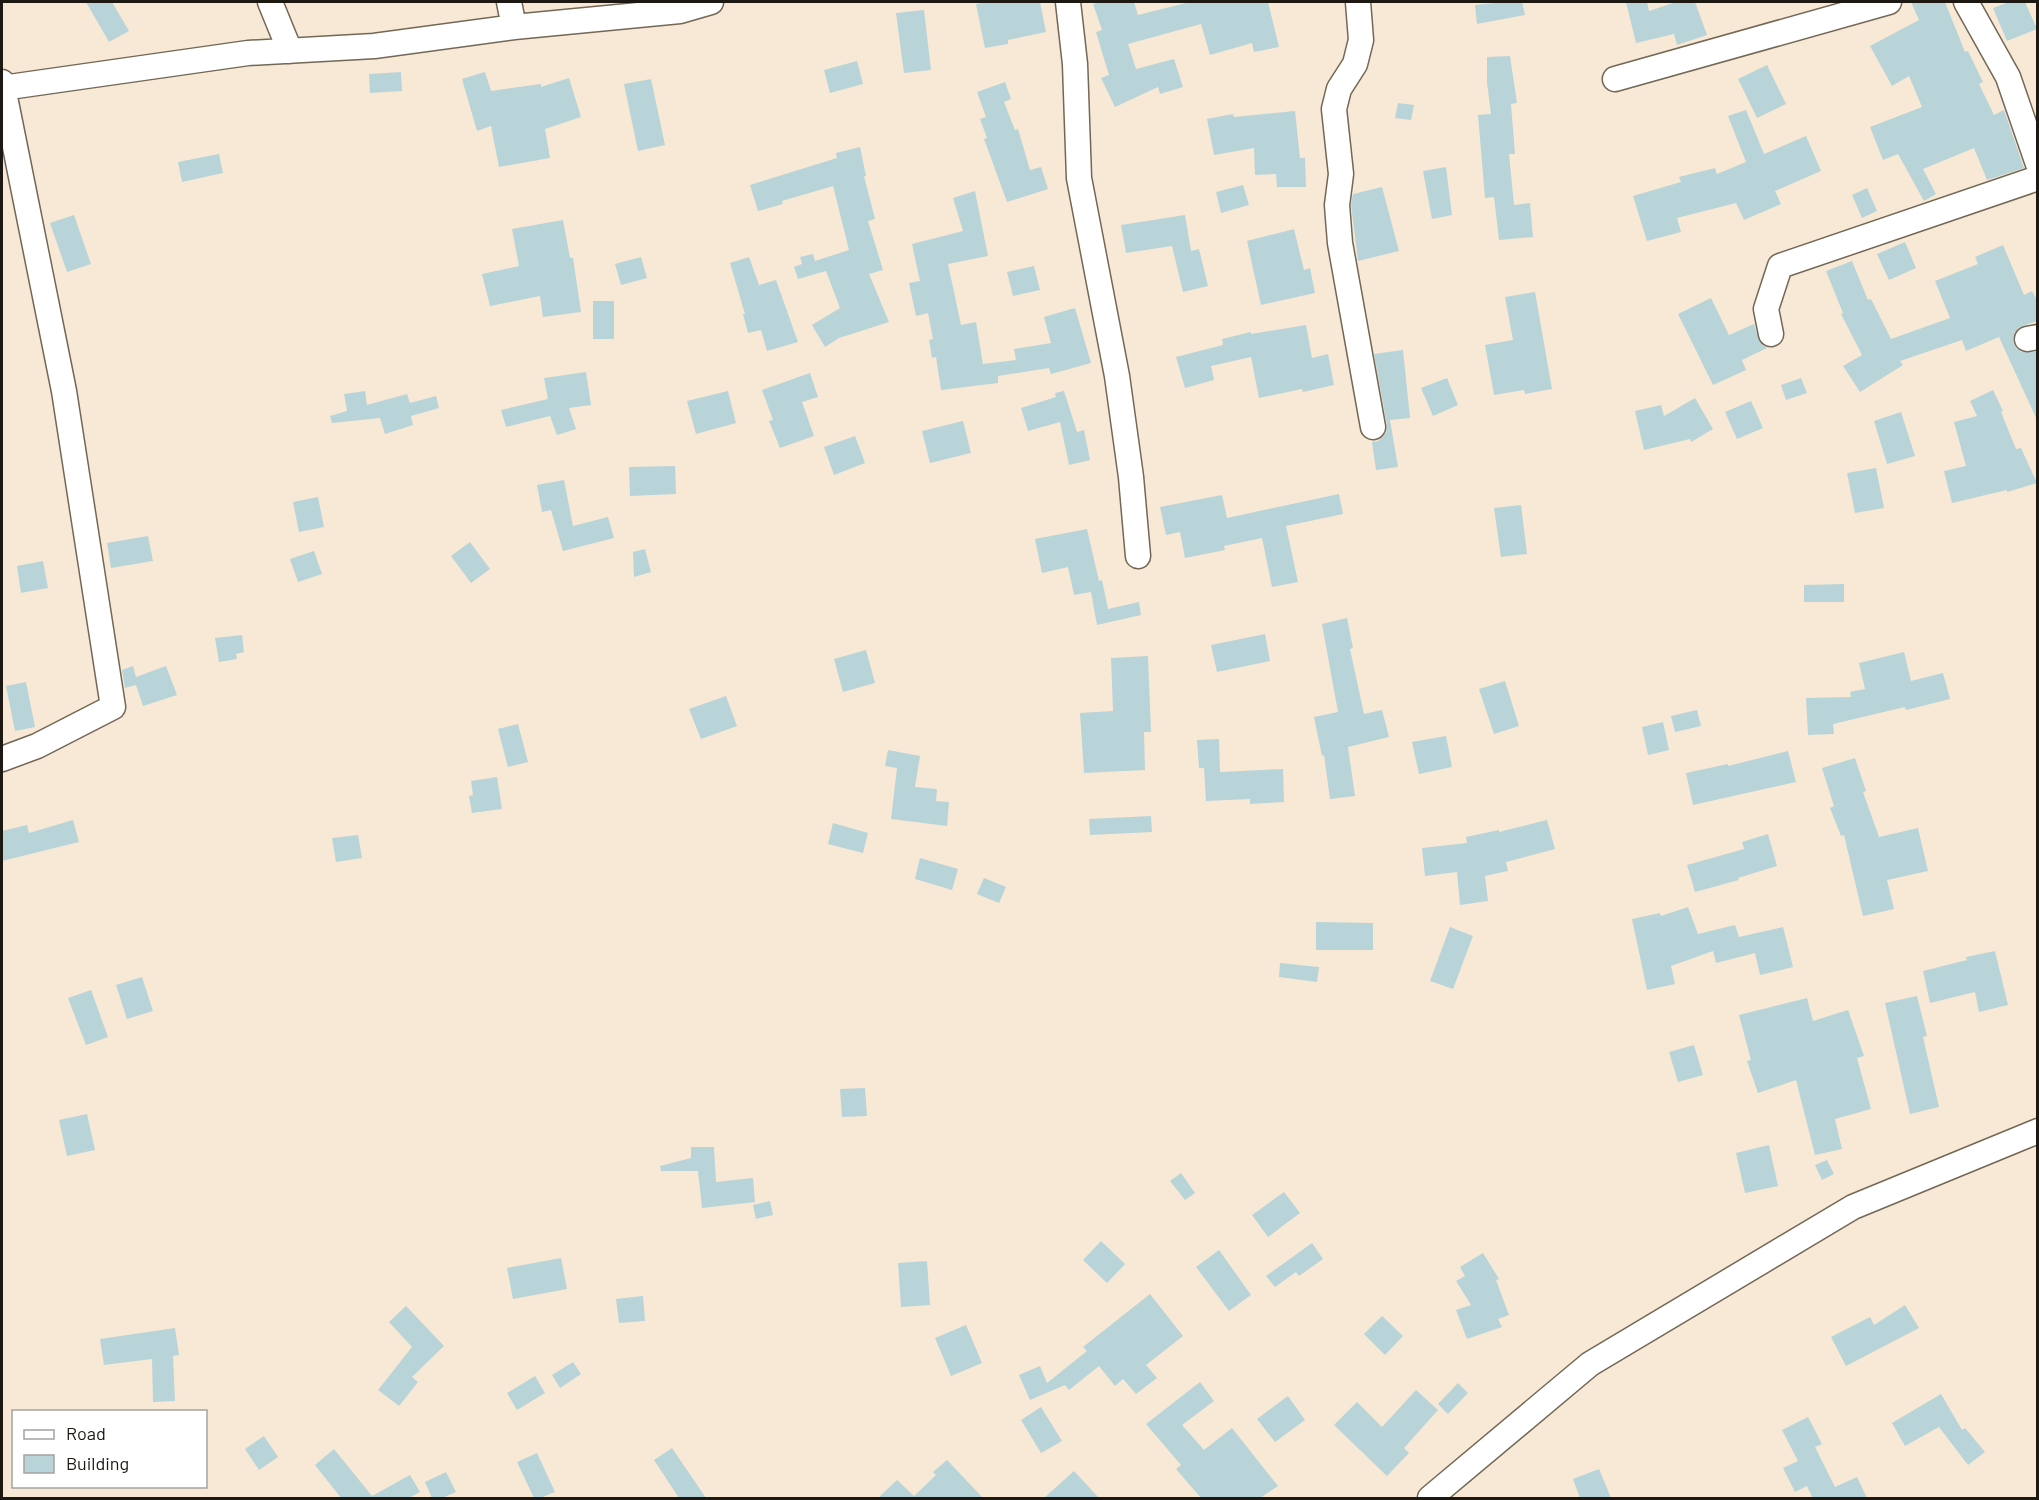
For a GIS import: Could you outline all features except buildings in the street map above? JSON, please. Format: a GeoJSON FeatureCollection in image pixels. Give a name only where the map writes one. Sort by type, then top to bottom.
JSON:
{"type":"FeatureCollection","features":[{"type":"Feature","properties":{"kind":"street"},"geometry":{"type":"LineString","coordinates":[[270,2],[290,51]]}},
{"type":"Feature","properties":{"kind":"street"},"geometry":{"type":"LineString","coordinates":[[509,2],[514,27]]}},
{"type":"Feature","properties":{"kind":"street"},"geometry":{"type":"LineString","coordinates":[[2,759],[37,746],[113,707],[64,391],[2,86],[248,53],[374,46],[514,27],[680,11],[711,2]]}},
{"type":"Feature","properties":{"kind":"street"},"geometry":{"type":"LineString","coordinates":[[1068,2],[1075,64],[1079,178],[1118,376],[1138,556]]}},
{"type":"Feature","properties":{"kind":"street"},"geometry":{"type":"LineString","coordinates":[[1358,2],[1361,40],[1355,64],[1339,89],[1334,109],[1341,174],[1337,205],[1340,243],[1373,427]]}},
{"type":"Feature","properties":{"kind":"street"},"geometry":{"type":"LineString","coordinates":[[1615,79],[1889,2]]}},
{"type":"Feature","properties":{"kind":"street"},"geometry":{"type":"LineString","coordinates":[[1966,2],[2008,77],[2037,164]]}},
{"type":"Feature","properties":{"kind":"street"},"geometry":{"type":"LineString","coordinates":[[1771,334],[1766,309],[1780,266],[2037,178]]}},
{"type":"Feature","properties":{"kind":"street"},"geometry":{"type":"LineString","coordinates":[[1430,1498],[1590,1364],[1853,1207],[2037,1131]]}}]}
